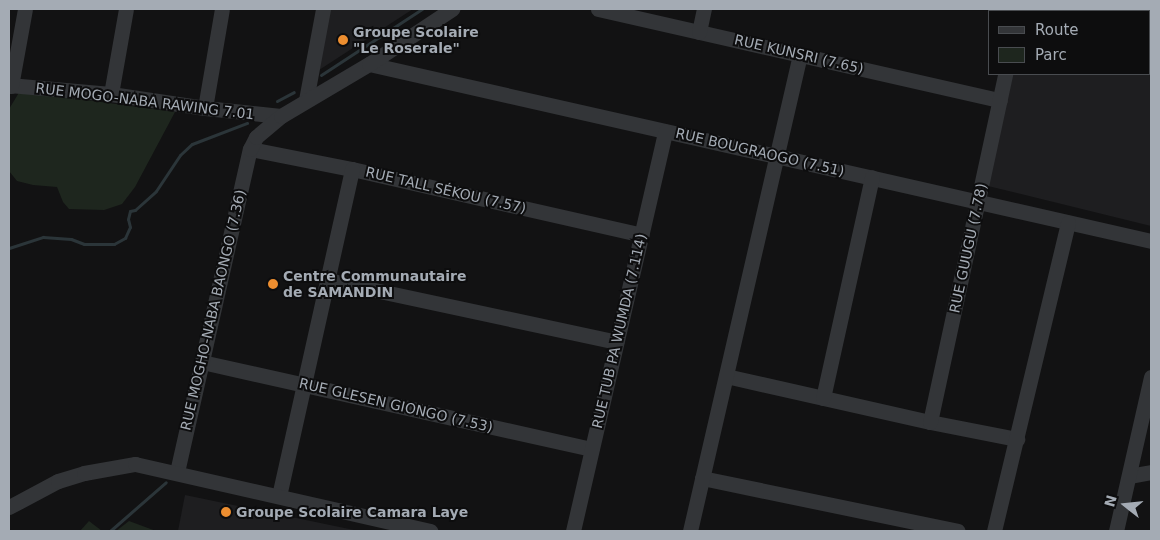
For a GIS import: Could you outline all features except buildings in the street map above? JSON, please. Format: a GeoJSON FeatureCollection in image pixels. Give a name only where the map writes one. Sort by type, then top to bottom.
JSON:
{"type":"FeatureCollection","features":[{"type":"Feature","properties":{"kind":"street"},"geometry":{"type":"LineString","coordinates":[[10,86],[25,9]]}},
{"type":"Feature","properties":{"kind":"street"},"geometry":{"type":"LineString","coordinates":[[111,94],[126,9]]}},
{"type":"Feature","properties":{"kind":"street"},"geometry":{"type":"LineString","coordinates":[[205,108],[222,9]]}},
{"type":"Feature","properties":{"kind":"street"},"geometry":{"type":"LineString","coordinates":[[306,100],[323,9]]}},
{"type":"Feature","properties":{"kind":"street"},"geometry":{"type":"LineString","coordinates":[[250,149],[256,137],[281,116],[369,64],[452,9]]}},
{"type":"Feature","properties":{"kind":"street","name":"RUE KUNSRI (7.65)"},"geometry":{"type":"LineString","coordinates":[[598,9],[1000,100]]}},
{"type":"Feature","properties":{"kind":"street"},"geometry":{"type":"LineString","coordinates":[[699,32],[704,9]]}},
{"type":"Feature","properties":{"kind":"street"},"geometry":{"type":"LineString","coordinates":[[690,531],[800,54]]}},
{"type":"Feature","properties":{"kind":"street","name":"RUE BOUGRAOGO (7.51)"},"geometry":{"type":"LineString","coordinates":[[369,64],[1068,223],[1151,240]]}},
{"type":"Feature","properties":{"kind":"street","name":"RUE GUUGU (7.78)"},"geometry":{"type":"LineString","coordinates":[[930,422],[1005,75]]}},
{"type":"Feature","properties":{"kind":"street","name":"RUE MOGO-NABA RAWING 7.01"},"geometry":{"type":"LineString","coordinates":[[10,86],[111,94],[205,108],[281,116]]}},
{"type":"Feature","properties":{"kind":"street","name":"RUE TUB PA WUMDA (7.114)"},"geometry":{"type":"LineString","coordinates":[[573,531],[665,131]]}},
{"type":"Feature","properties":{"kind":"street","name":"RUE TALL SÉKOU (7.57)"},"geometry":{"type":"LineString","coordinates":[[250,149],[352,169],[642,235]]}},
{"type":"Feature","properties":{"kind":"street","name":"RUE MOGHO-NABA BAONGO (7.36)"},"geometry":{"type":"LineString","coordinates":[[177,472],[250,149]]}},
{"type":"Feature","properties":{"kind":"street"},"geometry":{"type":"LineString","coordinates":[[279,496],[352,169]]}},
{"type":"Feature","properties":{"kind":"street"},"geometry":{"type":"LineString","coordinates":[[823,398],[872,177]]}},
{"type":"Feature","properties":{"kind":"street"},"geometry":{"type":"LineString","coordinates":[[994,531],[1068,223]]}},
{"type":"Feature","properties":{"kind":"street"},"geometry":{"type":"LineString","coordinates":[[328,280],[616,342]]}},
{"type":"Feature","properties":{"kind":"street","name":"RUE GLESEN GIONGO (7.53)"},"geometry":{"type":"LineString","coordinates":[[202,362],[591,449]]}},
{"type":"Feature","properties":{"kind":"street"},"geometry":{"type":"LineString","coordinates":[[726,376],[930,422],[1017,439]]}},
{"type":"Feature","properties":{"kind":"street"},"geometry":{"type":"LineString","coordinates":[[1116,531],[1151,377]]}},
{"type":"Feature","properties":{"kind":"street"},"geometry":{"type":"LineString","coordinates":[[9,507],[58,481],[84,473],[135,464],[279,496],[373,524],[430,531]]}},
{"type":"Feature","properties":{"kind":"street"},"geometry":{"type":"LineString","coordinates":[[1129,476],[1151,472]]}},
{"type":"Feature","properties":{"kind":"street"},"geometry":{"type":"LineString","coordinates":[[702,478],[958,531]]}},
{"type":"Feature","properties":{"kind":"shaded area","name":"Groupe Scolaire \"Le Roserale\""},"geometry":{"type":"Polygon","coordinates":[[[328,9],[413,9],[316,72],[328,9]]]}},
{"type":"Feature","properties":{"kind":"shaded area"},"geometry":{"type":"Polygon","coordinates":[[[1151,9],[1151,226],[988,186],[1013,75],[1150,75],[1150,10],[1027,10],[1151,9]]]}},
{"type":"Feature","properties":{"kind":"shaded area","name":"Groupe Scolaire Camara Laye"},"geometry":{"type":"Polygon","coordinates":[[[185,495],[354,530],[354,531],[178,531],[185,495]]]}},
{"type":"Feature","properties":{"kind":"green space"},"geometry":{"type":"Polygon","coordinates":[[[20,91],[175,112],[135,187],[122,204],[104,210],[69,209],[63,202],[57,187],[33,185],[17,181],[9,171],[9,109],[20,91]]]}},
{"type":"Feature","properties":{"kind":"green space"},"geometry":{"type":"Polygon","coordinates":[[[89,521],[102,531],[80,531],[89,521]]]}},
{"type":"Feature","properties":{"kind":"green space"},"geometry":{"type":"Polygon","coordinates":[[[129,521],[156,531],[116,531],[129,521]]]}},
{"type":"Feature","properties":{"kind":"waterway"},"geometry":{"type":"LineString","coordinates":[[321,75],[422,9]]}},
{"type":"Feature","properties":{"kind":"waterway"},"geometry":{"type":"LineString","coordinates":[[277,101],[294,92]]}},
{"type":"Feature","properties":{"kind":"waterway"},"geometry":{"type":"LineString","coordinates":[[9,248],[43,237],[71,239],[84,244],[114,244],[125,238],[130,227],[128,219],[130,211],[135,210],[156,191],[180,155],[192,144],[247,123]]}},
{"type":"Feature","properties":{"kind":"waterway"},"geometry":{"type":"LineString","coordinates":[[110,531],[166,482]]}},
{"type":"Feature","properties":{"kind":"place","name":"Groupe Scolaire \"Le Roserale\""},"geometry":{"type":"Point","coordinates":[343,40]}},
{"type":"Feature","properties":{"kind":"place","name":"Centre Communautaire de SAMANDIN"},"geometry":{"type":"Point","coordinates":[273,284]}},
{"type":"Feature","properties":{"kind":"place","name":"Groupe Scolaire Camara Laye"},"geometry":{"type":"Point","coordinates":[226,512]}}]}
